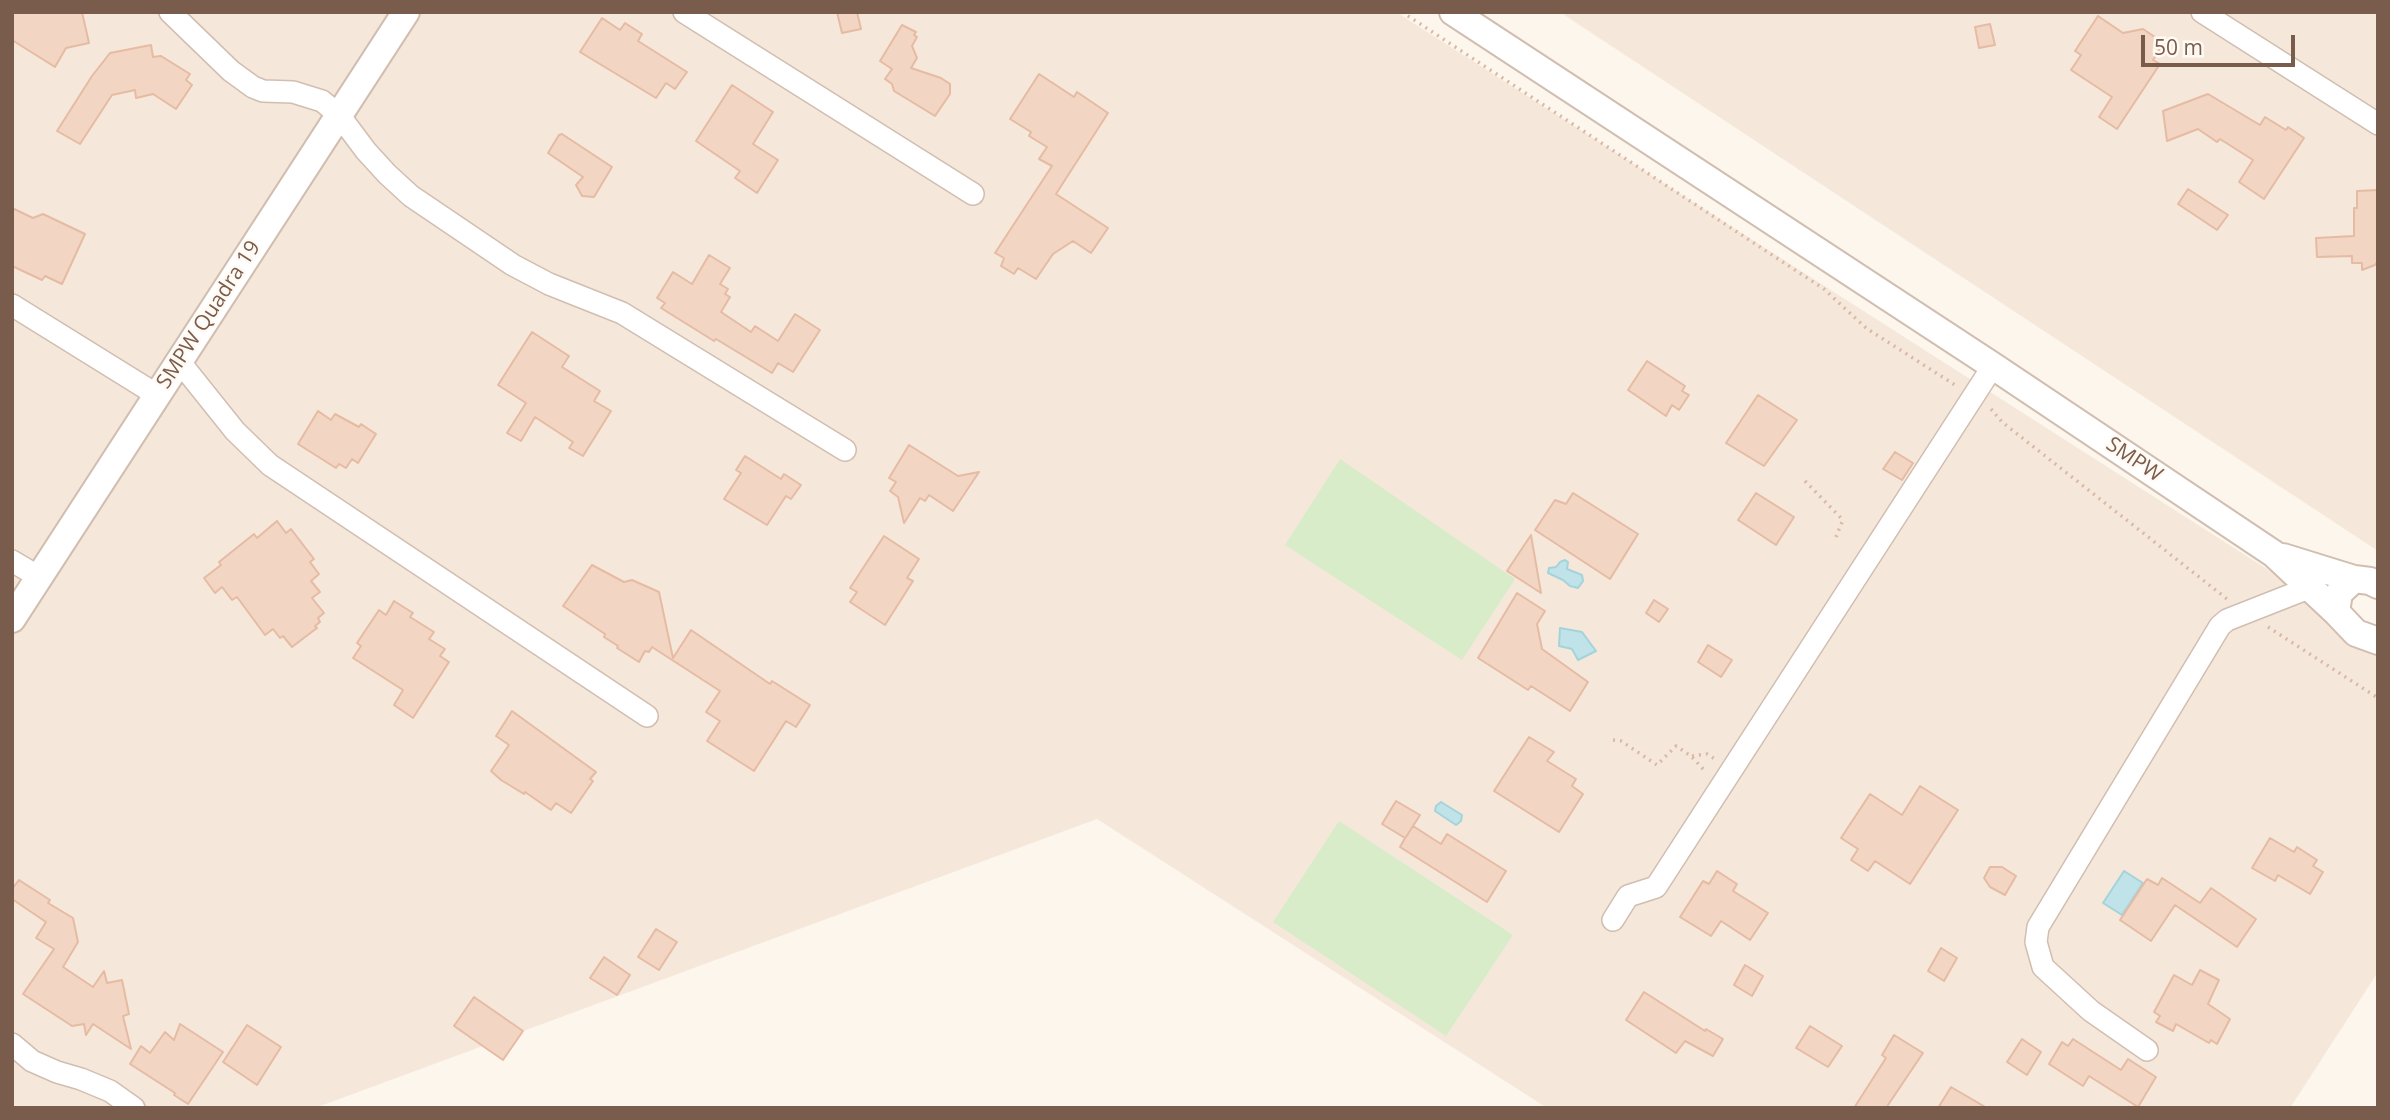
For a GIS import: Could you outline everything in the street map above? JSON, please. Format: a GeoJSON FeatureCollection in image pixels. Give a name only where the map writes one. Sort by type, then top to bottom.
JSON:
{"type":"FeatureCollection","features":[{"type":"Feature","properties":{"kind":"street"},"geometry":{"type":"LineString","coordinates":[[170,12],[231,71],[253,88],[309,96],[322,101],[339,115],[366,151],[411,196],[489,249],[549,284],[622,313],[845,450]]}},
{"type":"Feature","properties":{"kind":"street","name":"SMPW Quadra 19"},"geometry":{"type":"LineString","coordinates":[[12,619],[406,12]]}},
{"type":"Feature","properties":{"kind":"street"},"geometry":{"type":"LineString","coordinates":[[684,12],[974,194]]}},
{"type":"Feature","properties":{"kind":"street","name":"SMPW"},"geometry":{"type":"LineString","coordinates":[[1452,12],[1993,366],[2274,554],[2357,633],[2378,640]]}},
{"type":"Feature","properties":{"kind":"street"},"geometry":{"type":"LineString","coordinates":[[2202,12],[2378,124]]}},
{"type":"Feature","properties":{"kind":"street"},"geometry":{"type":"LineString","coordinates":[[12,305],[157,395]]}},
{"type":"Feature","properties":{"kind":"street"},"geometry":{"type":"LineString","coordinates":[[179,361],[235,431],[270,465],[647,716]]}},
{"type":"Feature","properties":{"kind":"street"},"geometry":{"type":"LineString","coordinates":[[1613,920],[1628,896],[1656,887],[1993,366]]}},
{"type":"Feature","properties":{"kind":"street","name":"SMPW"},"geometry":{"type":"LineString","coordinates":[[2274,554],[2370,580]]}},
{"type":"Feature","properties":{"kind":"street"},"geometry":{"type":"LineString","coordinates":[[12,561],[39,578]]}},
{"type":"Feature","properties":{"kind":"street"},"geometry":{"type":"LineString","coordinates":[[2336,612],[2339,593],[2370,580]]}},
{"type":"Feature","properties":{"kind":"street"},"geometry":{"type":"LineString","coordinates":[[2147,1050],[2091,1011],[2043,967],[2036,942],[2038,927],[2220,626],[2311,587]]}},
{"type":"Feature","properties":{"kind":"street"},"geometry":{"type":"LineString","coordinates":[[12,1044],[32,1060],[110,1091],[134,1108]]}},
{"type":"Feature","properties":{"kind":"path"},"geometry":{"type":"LineString","coordinates":[[1402,12],[1824,289],[1866,328],[1996,413],[2002,422],[2247,614],[2378,698]]}},
{"type":"Feature","properties":{"kind":"path"},"geometry":{"type":"LineString","coordinates":[[1805,481],[1840,518],[1842,522],[1836,537]]}},
{"type":"Feature","properties":{"kind":"path"},"geometry":{"type":"LineString","coordinates":[[1614,740],[1620,741],[1657,765],[1676,746],[1723,782]]}},
{"type":"Feature","properties":{"kind":"shaded area"},"geometry":{"type":"Polygon","coordinates":[[[12,12],[1396,12],[2378,640],[2378,972],[2290,1108],[1547,1108],[1097,819],[315,1108],[12,1108],[12,12]]]}},
{"type":"Feature","properties":{"kind":"shaded area"},"geometry":{"type":"Polygon","coordinates":[[[1560,12],[2378,12],[2378,551],[1584,28],[1560,12]]]}},
{"type":"Feature","properties":{"kind":"green space"},"geometry":{"type":"Polygon","coordinates":[[[1340,459],[1515,579],[1462,660],[1285,545],[1340,459]]]}},
{"type":"Feature","properties":{"kind":"green space"},"geometry":{"type":"Polygon","coordinates":[[[1339,821],[1513,935],[1446,1036],[1273,922],[1339,821]]]}},
{"type":"Feature","properties":{"kind":"water"},"geometry":{"type":"Polygon","coordinates":[[[1565,560],[1568,562],[1567,569],[1582,575],[1583,581],[1578,588],[1548,573],[1549,568],[1556,567],[1565,560]]]}},
{"type":"Feature","properties":{"kind":"water"},"geometry":{"type":"Polygon","coordinates":[[[1560,628],[1582,632],[1596,651],[1578,660],[1572,649],[1559,646],[1560,628]]]}},
{"type":"Feature","properties":{"kind":"water"},"geometry":{"type":"Polygon","coordinates":[[[1441,802],[1462,815],[1461,821],[1456,825],[1435,811],[1441,802]]]}},
{"type":"Feature","properties":{"kind":"water"},"geometry":{"type":"Polygon","coordinates":[[[2124,871],[2143,883],[2122,915],[2103,903],[2124,871]]]}},
{"type":"Feature","properties":{"kind":"building"},"geometry":{"type":"Polygon","coordinates":[[[12,12],[82,12],[89,43],[66,48],[55,67],[12,40],[12,12]]]}},
{"type":"Feature","properties":{"kind":"building"},"geometry":{"type":"Polygon","coordinates":[[[837,12],[857,12],[861,29],[842,33],[837,12]]]}},
{"type":"Feature","properties":{"kind":"building"},"geometry":{"type":"Polygon","coordinates":[[[2098,16],[2123,33],[2143,29],[2164,43],[2153,60],[2160,64],[2117,129],[2099,117],[2112,97],[2071,70],[2081,55],[2075,51],[2098,16]]]}},
{"type":"Feature","properties":{"kind":"building"},"geometry":{"type":"Polygon","coordinates":[[[602,18],[620,30],[625,23],[642,34],[638,41],[687,72],[675,89],[666,83],[656,98],[580,52],[602,18]]]}},
{"type":"Feature","properties":{"kind":"building"},"geometry":{"type":"Polygon","coordinates":[[[1990,24],[1995,45],[1979,48],[1975,27],[1990,24]]]}},
{"type":"Feature","properties":{"kind":"building"},"geometry":{"type":"Polygon","coordinates":[[[902,25],[916,32],[914,35],[917,37],[912,46],[917,58],[911,68],[941,78],[950,84],[950,94],[935,116],[894,91],[892,84],[885,79],[892,69],[880,61],[902,25]]]}},
{"type":"Feature","properties":{"kind":"building"},"geometry":{"type":"Polygon","coordinates":[[[151,45],[153,57],[161,56],[190,74],[186,80],[192,85],[176,109],[153,94],[136,98],[135,90],[112,95],[80,144],[57,131],[110,53],[151,45]]]}},
{"type":"Feature","properties":{"kind":"building"},"geometry":{"type":"Polygon","coordinates":[[[1039,74],[1074,97],[1077,92],[1108,113],[1056,194],[1108,228],[1091,253],[1073,241],[1053,254],[1036,279],[1018,268],[1014,274],[1001,266],[1004,258],[995,253],[1052,166],[1039,159],[1047,147],[1029,136],[1031,132],[1010,119],[1039,74]]]}},
{"type":"Feature","properties":{"kind":"building"},"geometry":{"type":"Polygon","coordinates":[[[732,85],[773,112],[753,144],[778,160],[757,193],[735,178],[740,171],[696,141],[732,85]]]}},
{"type":"Feature","properties":{"kind":"building"},"geometry":{"type":"Polygon","coordinates":[[[2208,94],[2260,125],[2265,117],[2304,138],[2264,199],[2239,182],[2253,160],[2220,139],[2217,142],[2198,129],[2167,141],[2163,111],[2208,94]]]}},
{"type":"Feature","properties":{"kind":"building"},"geometry":{"type":"Polygon","coordinates":[[[562,134],[612,167],[594,197],[582,196],[576,185],[583,177],[548,153],[562,134]]]}},
{"type":"Feature","properties":{"kind":"building"},"geometry":{"type":"Polygon","coordinates":[[[2188,189],[2228,215],[2217,230],[2178,204],[2188,189]]]}},
{"type":"Feature","properties":{"kind":"building"},"geometry":{"type":"Polygon","coordinates":[[[2378,190],[2378,261],[2375,265],[2362,270],[2362,263],[2352,263],[2352,256],[2317,257],[2316,238],[2354,236],[2357,191],[2378,190]]]}},
{"type":"Feature","properties":{"kind":"building"},"geometry":{"type":"Polygon","coordinates":[[[12,208],[33,218],[43,214],[85,234],[62,284],[45,276],[42,280],[12,266],[12,208]]]}},
{"type":"Feature","properties":{"kind":"building"},"geometry":{"type":"Polygon","coordinates":[[[709,255],[730,268],[720,284],[728,289],[725,294],[730,297],[721,312],[751,332],[755,326],[778,341],[795,314],[820,330],[793,372],[778,363],[772,373],[661,308],[665,303],[657,298],[673,272],[692,284],[709,255]]]}},
{"type":"Feature","properties":{"kind":"building"},"geometry":{"type":"Polygon","coordinates":[[[532,332],[569,356],[562,367],[600,391],[594,401],[611,411],[583,456],[569,448],[573,442],[535,417],[521,441],[507,433],[526,403],[498,385],[532,332]]]}},
{"type":"Feature","properties":{"kind":"building"},"geometry":{"type":"Polygon","coordinates":[[[1647,361],[1685,386],[1682,391],[1689,395],[1679,410],[1672,405],[1666,416],[1628,390],[1647,361]]]}},
{"type":"Feature","properties":{"kind":"building"},"geometry":{"type":"Polygon","coordinates":[[[1758,395],[1797,420],[1764,466],[1726,443],[1758,395]]]}},
{"type":"Feature","properties":{"kind":"building"},"geometry":{"type":"Polygon","coordinates":[[[318,411],[331,420],[335,414],[359,427],[361,424],[376,434],[358,463],[352,459],[346,468],[339,464],[336,468],[298,444],[318,411]]]}},
{"type":"Feature","properties":{"kind":"building"},"geometry":{"type":"Polygon","coordinates":[[[909,445],[958,476],[979,472],[953,511],[929,495],[925,501],[920,498],[904,523],[898,497],[890,491],[896,482],[889,478],[909,445]]]}},
{"type":"Feature","properties":{"kind":"building"},"geometry":{"type":"Polygon","coordinates":[[[1895,452],[1913,463],[1902,480],[1883,469],[1895,452]]]}},
{"type":"Feature","properties":{"kind":"building"},"geometry":{"type":"Polygon","coordinates":[[[745,456],[781,479],[784,474],[801,485],[791,499],[786,496],[767,525],[724,499],[741,473],[736,470],[745,456]]]}},
{"type":"Feature","properties":{"kind":"building"},"geometry":{"type":"Polygon","coordinates":[[[1573,493],[1638,534],[1610,579],[1535,530],[1555,500],[1566,504],[1573,493]]]}},
{"type":"Feature","properties":{"kind":"building"},"geometry":{"type":"Polygon","coordinates":[[[1756,493],[1794,517],[1776,545],[1738,520],[1756,493]]]}},
{"type":"Feature","properties":{"kind":"building"},"geometry":{"type":"Polygon","coordinates":[[[277,521],[286,533],[291,529],[314,559],[310,562],[319,574],[311,581],[320,592],[312,598],[324,613],[318,618],[320,622],[315,626],[317,628],[292,647],[273,629],[265,635],[237,597],[232,600],[222,587],[215,593],[204,578],[221,565],[219,562],[254,534],[257,538],[277,521]]]}},
{"type":"Feature","properties":{"kind":"building"},"geometry":{"type":"Polygon","coordinates":[[[1531,535],[1541,593],[1507,571],[1531,535]]]}},
{"type":"Feature","properties":{"kind":"building"},"geometry":{"type":"Polygon","coordinates":[[[884,536],[919,559],[907,578],[913,581],[885,625],[850,602],[857,592],[850,588],[884,536]]]}},
{"type":"Feature","properties":{"kind":"building"},"geometry":{"type":"Polygon","coordinates":[[[592,565],[624,582],[632,580],[659,592],[673,658],[691,630],[770,684],[772,681],[810,705],[796,727],[786,721],[754,771],[707,741],[720,721],[706,712],[720,691],[652,647],[649,652],[645,651],[639,662],[617,648],[618,646],[604,637],[605,634],[563,606],[592,565]]]}},
{"type":"Feature","properties":{"kind":"building"},"geometry":{"type":"Polygon","coordinates":[[[1517,593],[1545,611],[1537,624],[1542,649],[1588,682],[1570,711],[1531,686],[1528,690],[1478,658],[1517,593]]]}},
{"type":"Feature","properties":{"kind":"building"},"geometry":{"type":"Polygon","coordinates":[[[1654,600],[1668,609],[1659,622],[1646,613],[1654,600]]]}},
{"type":"Feature","properties":{"kind":"building"},"geometry":{"type":"Polygon","coordinates":[[[394,601],[413,613],[410,617],[434,632],[429,639],[445,649],[440,656],[449,662],[413,718],[394,705],[403,690],[353,658],[361,646],[357,643],[379,610],[386,615],[394,601]]]}},
{"type":"Feature","properties":{"kind":"building"},"geometry":{"type":"Polygon","coordinates":[[[1708,645],[1732,660],[1721,677],[1698,662],[1708,645]]]}},
{"type":"Feature","properties":{"kind":"building"},"geometry":{"type":"Polygon","coordinates":[[[512,711],[596,772],[590,779],[593,781],[571,813],[556,803],[551,810],[491,771],[509,745],[496,736],[512,711]]]}},
{"type":"Feature","properties":{"kind":"building"},"geometry":{"type":"Polygon","coordinates":[[[1529,737],[1554,752],[1547,761],[1576,779],[1572,786],[1583,794],[1559,832],[1494,791],[1529,737]]]}},
{"type":"Feature","properties":{"kind":"building"},"geometry":{"type":"Polygon","coordinates":[[[1920,786],[1958,810],[1910,884],[1875,861],[1868,871],[1851,860],[1858,849],[1841,838],[1870,794],[1902,815],[1920,786]]]}},
{"type":"Feature","properties":{"kind":"building"},"geometry":{"type":"Polygon","coordinates":[[[1396,801],[1420,815],[1413,826],[1441,844],[1447,834],[1506,871],[1487,902],[1400,847],[1405,838],[1382,824],[1396,801]]]}},
{"type":"Feature","properties":{"kind":"building"},"geometry":{"type":"Polygon","coordinates":[[[2270,838],[2294,852],[2297,847],[2317,860],[2313,866],[2323,872],[2310,894],[2278,875],[2275,881],[2252,868],[2270,838]]]}},
{"type":"Feature","properties":{"kind":"building"},"geometry":{"type":"Polygon","coordinates":[[[1990,867],[2002,867],[2016,876],[2005,895],[1990,887],[1984,878],[1990,867]]]}},
{"type":"Feature","properties":{"kind":"building"},"geometry":{"type":"Polygon","coordinates":[[[1717,871],[1737,884],[1733,891],[1768,913],[1750,940],[1721,921],[1711,936],[1680,917],[1703,881],[1709,884],[1717,871]]]}},
{"type":"Feature","properties":{"kind":"building"},"geometry":{"type":"Polygon","coordinates":[[[2162,878],[2200,903],[2211,888],[2256,919],[2237,947],[2175,905],[2151,941],[2120,920],[2147,879],[2158,885],[2162,878]]]}},
{"type":"Feature","properties":{"kind":"building"},"geometry":{"type":"Polygon","coordinates":[[[19,880],[50,900],[48,903],[73,918],[78,942],[63,967],[93,987],[104,971],[107,983],[122,980],[129,1014],[123,1016],[131,1049],[93,1024],[86,1035],[84,1024],[72,1026],[23,994],[54,949],[36,938],[46,922],[12,899],[12,889],[19,880]]]}},
{"type":"Feature","properties":{"kind":"building"},"geometry":{"type":"Polygon","coordinates":[[[656,929],[677,942],[659,970],[638,957],[656,929]]]}},
{"type":"Feature","properties":{"kind":"building"},"geometry":{"type":"Polygon","coordinates":[[[1941,948],[1957,958],[1944,981],[1928,971],[1941,948]]]}},
{"type":"Feature","properties":{"kind":"building"},"geometry":{"type":"Polygon","coordinates":[[[604,957],[630,975],[617,995],[590,978],[604,957]]]}},
{"type":"Feature","properties":{"kind":"building"},"geometry":{"type":"Polygon","coordinates":[[[1745,965],[1763,976],[1752,996],[1734,985],[1745,965]]]}},
{"type":"Feature","properties":{"kind":"building"},"geometry":{"type":"Polygon","coordinates":[[[2200,970],[2219,980],[2208,1004],[2230,1019],[2217,1044],[2211,1040],[2209,1043],[2176,1024],[2173,1031],[2156,1022],[2160,1016],[2154,1012],[2174,975],[2192,985],[2200,970]]]}},
{"type":"Feature","properties":{"kind":"building"},"geometry":{"type":"Polygon","coordinates":[[[1644,992],[1705,1031],[1706,1029],[1723,1039],[1713,1056],[1685,1041],[1676,1053],[1626,1020],[1644,992]]]}},
{"type":"Feature","properties":{"kind":"building"},"geometry":{"type":"Polygon","coordinates":[[[474,997],[523,1031],[503,1060],[454,1026],[474,997]]]}},
{"type":"Feature","properties":{"kind":"building"},"geometry":{"type":"Polygon","coordinates":[[[180,1024],[223,1052],[188,1104],[130,1064],[141,1046],[150,1053],[165,1032],[174,1040],[180,1024]]]}},
{"type":"Feature","properties":{"kind":"building"},"geometry":{"type":"Polygon","coordinates":[[[247,1025],[281,1047],[257,1085],[223,1062],[247,1025]]]}},
{"type":"Feature","properties":{"kind":"building"},"geometry":{"type":"Polygon","coordinates":[[[1810,1026],[1842,1046],[1828,1067],[1796,1048],[1810,1026]]]}},
{"type":"Feature","properties":{"kind":"building"},"geometry":{"type":"Polygon","coordinates":[[[1894,1035],[1923,1053],[1886,1108],[1854,1108],[1886,1058],[1882,1055],[1894,1035]]]}},
{"type":"Feature","properties":{"kind":"building"},"geometry":{"type":"Polygon","coordinates":[[[2022,1039],[2041,1052],[2027,1075],[2007,1062],[2022,1039]]]}},
{"type":"Feature","properties":{"kind":"building"},"geometry":{"type":"Polygon","coordinates":[[[2073,1039],[2121,1070],[2128,1059],[2156,1077],[2138,1107],[2089,1076],[2083,1086],[2049,1064],[2062,1042],[2068,1046],[2073,1039]]]}},
{"type":"Feature","properties":{"kind":"building"},"geometry":{"type":"Polygon","coordinates":[[[1951,1087],[1987,1108],[1938,1108],[1951,1087]]]}}]}
